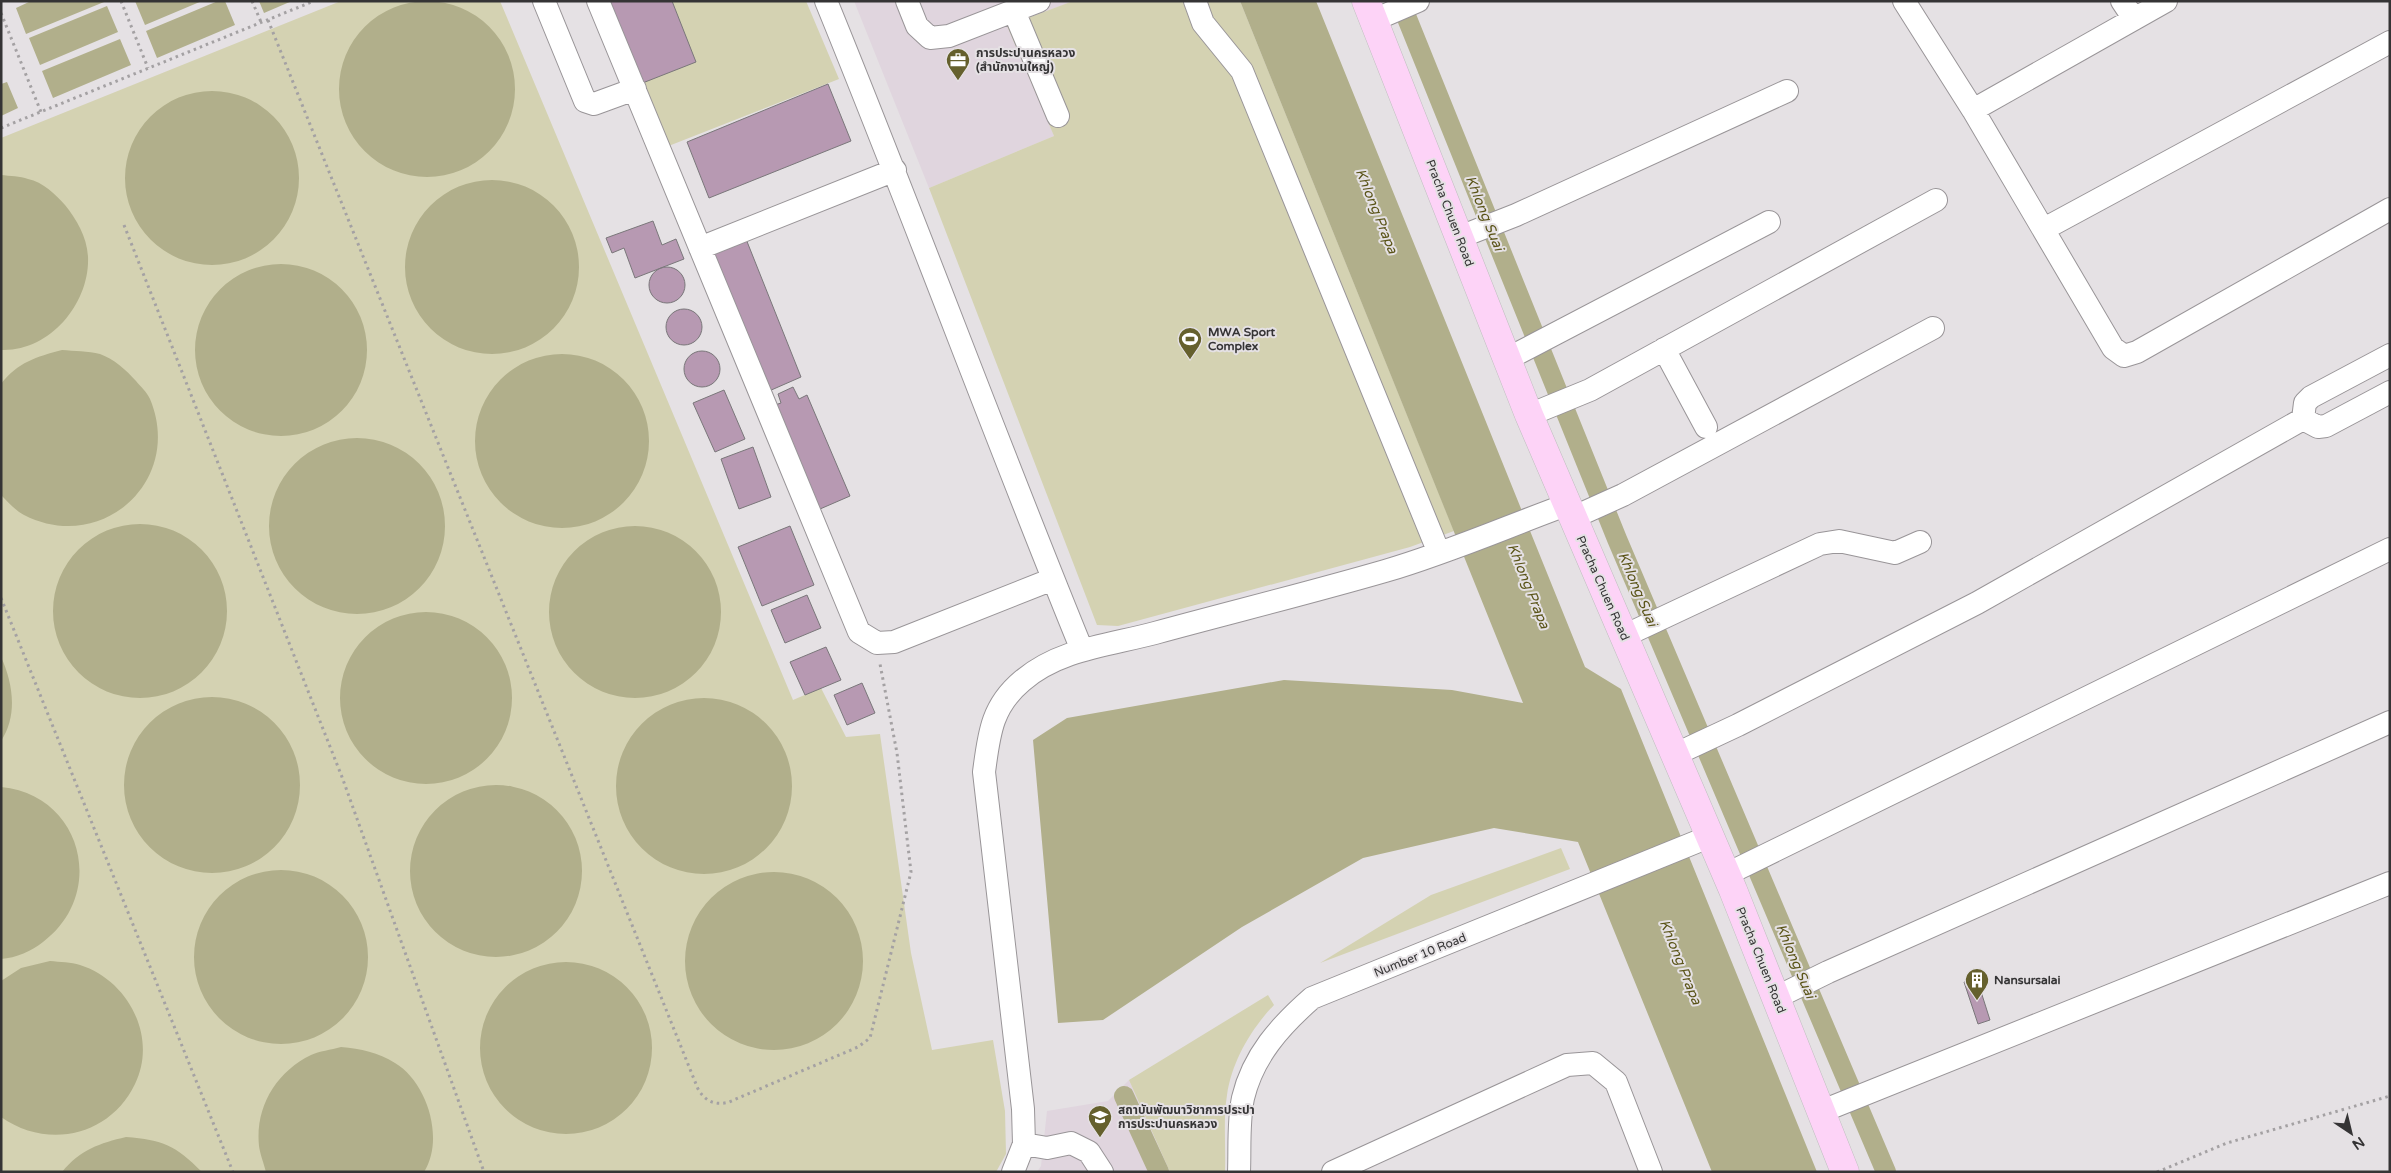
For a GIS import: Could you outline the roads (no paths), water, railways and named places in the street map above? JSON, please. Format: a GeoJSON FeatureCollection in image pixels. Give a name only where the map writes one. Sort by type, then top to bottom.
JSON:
{"type":"FeatureCollection","features":[{"type":"Feature","properties":{"kind":"main road","name":"Pracha Chuen Road"},"geometry":{"type":"LineString","coordinates":[[1376,12],[1470,232],[1541,411],[1576,511],[1646,626],[1685,750],[1701,841],[1736,870],[1787,992],[1829,1109],[1845,1172]]}},
{"type":"Feature","properties":{"kind":"street"},"geometry":{"type":"LineString","coordinates":[[544,1],[585,101],[594,104],[635,89]]}},
{"type":"Feature","properties":{"kind":"street"},"geometry":{"type":"LineString","coordinates":[[598,1],[858,632],[876,643],[894,642],[1053,580]]}},
{"type":"Feature","properties":{"kind":"street"},"geometry":{"type":"LineString","coordinates":[[826,1],[895,170],[999,445],[1082,650]]}},
{"type":"Feature","properties":{"kind":"street"},"geometry":{"type":"LineString","coordinates":[[907,1],[917,26],[930,38],[949,36],[1039,1]]}},
{"type":"Feature","properties":{"kind":"street"},"geometry":{"type":"LineString","coordinates":[[1195,1],[1203,23],[1242,71],[1448,550]]}},
{"type":"Feature","properties":{"kind":"street"},"geometry":{"type":"LineString","coordinates":[[1376,12],[1418,1]]}},
{"type":"Feature","properties":{"kind":"street"},"geometry":{"type":"LineString","coordinates":[[1904,1],[1973,110],[2113,348],[2124,356],[2137,352],[2390,209]]}},
{"type":"Feature","properties":{"kind":"street"},"geometry":{"type":"LineString","coordinates":[[1973,110],[2128,10],[2166,1]]}},
{"type":"Feature","properties":{"kind":"street"},"geometry":{"type":"LineString","coordinates":[[1014,11],[1058,116]]}},
{"type":"Feature","properties":{"kind":"street"},"geometry":{"type":"LineString","coordinates":[[2044,229],[2390,42]]}},
{"type":"Feature","properties":{"kind":"street"},"geometry":{"type":"LineString","coordinates":[[1470,232],[1516,215],[1787,91]]}},
{"type":"Feature","properties":{"kind":"street"},"geometry":{"type":"LineString","coordinates":[[700,248],[895,170]]}},
{"type":"Feature","properties":{"kind":"street"},"geometry":{"type":"LineString","coordinates":[[1541,411],[1590,390],[1936,200]]}},
{"type":"Feature","properties":{"kind":"street"},"geometry":{"type":"LineString","coordinates":[[1517,354],[1769,222]]}},
{"type":"Feature","properties":{"kind":"street"},"geometry":{"type":"LineString","coordinates":[[1013,1172],[1024,1144],[1023,1110],[984,772],[989,734],[999,706],[1022,681],[1058,658],[1082,650],[1135,638],[1386,571],[1448,550],[1534,516],[1576,511],[1623,495],[1934,328]]}},
{"type":"Feature","properties":{"kind":"street"},"geometry":{"type":"LineString","coordinates":[[1664,349],[1706,427]]}},
{"type":"Feature","properties":{"kind":"street"},"geometry":{"type":"LineString","coordinates":[[2303,419],[2305,403],[2311,397],[2390,355]]}},
{"type":"Feature","properties":{"kind":"street"},"geometry":{"type":"LineString","coordinates":[[2303,419],[2318,426],[2326,426],[2390,392]]}},
{"type":"Feature","properties":{"kind":"street"},"geometry":{"type":"LineString","coordinates":[[1685,750],[1984,600],[2303,419]]}},
{"type":"Feature","properties":{"kind":"street"},"geometry":{"type":"LineString","coordinates":[[1646,626],[1820,544],[1839,541],[1894,553],[1920,542]]}},
{"type":"Feature","properties":{"kind":"street"},"geometry":{"type":"LineString","coordinates":[[1736,870],[2390,549]]}},
{"type":"Feature","properties":{"kind":"street"},"geometry":{"type":"LineString","coordinates":[[1787,992],[2390,722]]}},
{"type":"Feature","properties":{"kind":"street","name":"Number 10 Road"},"geometry":{"type":"LineString","coordinates":[[1239,1172],[1243,1100],[1251,1073],[1263,1050],[1285,1022],[1312,998],[1701,841]]}},
{"type":"Feature","properties":{"kind":"street"},"geometry":{"type":"LineString","coordinates":[[1829,1109],[2390,883]]}},
{"type":"Feature","properties":{"kind":"street"},"geometry":{"type":"LineString","coordinates":[[1333,1172],[1566,1065],[1593,1063],[1616,1082],[1651,1172]]}},
{"type":"Feature","properties":{"kind":"street"},"geometry":{"type":"LineString","coordinates":[[1024,1144],[1047,1148],[1071,1144],[1089,1152],[1102,1172]]}},
{"type":"Feature","properties":{"kind":"water"},"geometry":{"type":"Polygon","coordinates":[[[31,1],[104,2],[26,34],[16,8],[31,1]]]}},
{"type":"Feature","properties":{"kind":"water"},"geometry":{"type":"Polygon","coordinates":[[[135,1],[202,1],[145,25],[135,1]]]}},
{"type":"Feature","properties":{"kind":"water"},"geometry":{"type":"Polygon","coordinates":[[[218,1],[225,1],[235,25],[157,58],[146,31],[218,1]]]}},
{"type":"Feature","properties":{"kind":"water"},"geometry":{"type":"Polygon","coordinates":[[[259,1],[292,1],[264,13],[259,1]]]}},
{"type":"Feature","properties":{"kind":"water"},"geometry":{"type":"Polygon","coordinates":[[[418,1],[436,1],[469,11],[495,33],[505,47],[511,63],[515,89],[511,115],[505,131],[483,157],[469,167],[453,173],[436,177],[418,177],[385,167],[359,145],[349,131],[343,115],[339,98],[339,80],[349,47],[371,21],[385,11],[401,5],[418,1]]]}},
{"type":"Feature","properties":{"kind":"water","name":"Khlong Prapa"},"geometry":{"type":"Polygon","coordinates":[[[1240,1],[1316,1],[1585,667],[1621,689],[1817,1172],[1712,1172],[1578,842],[1494,828],[1363,858],[1242,927],[1103,1020],[1058,1023],[1033,740],[1067,718],[1284,680],[1452,690],[1523,703],[1240,1]]]}},
{"type":"Feature","properties":{"kind":"water"},"geometry":{"type":"Polygon","coordinates":[[[107,6],[118,32],[40,65],[29,38],[107,6]]]}},
{"type":"Feature","properties":{"kind":"water"},"geometry":{"type":"Polygon","coordinates":[[[120,39],[131,65],[53,98],[42,71],[120,39]]]}},
{"type":"Feature","properties":{"kind":"water"},"geometry":{"type":"Polygon","coordinates":[[[7,82],[18,108],[1,116],[1,84],[7,82]]]}},
{"type":"Feature","properties":{"kind":"water"},"geometry":{"type":"Polygon","coordinates":[[[212,91],[229,93],[253,101],[279,123],[289,137],[295,153],[299,178],[297,195],[289,219],[267,245],[253,255],[237,261],[212,265],[195,263],[171,255],[145,233],[135,219],[129,203],[125,178],[127,161],[135,137],[157,111],[171,101],[187,95],[212,91]]]}},
{"type":"Feature","properties":{"kind":"water"},"geometry":{"type":"Polygon","coordinates":[[[1,175],[22,177],[33,181],[44,186],[57,197],[65,205],[81,229],[88,257],[87,274],[82,291],[64,322],[51,334],[36,343],[19,348],[1,350],[1,175]]]}},
{"type":"Feature","properties":{"kind":"water"},"geometry":{"type":"Polygon","coordinates":[[[483,180],[501,180],[533,190],[554,205],[569,226],[579,258],[579,276],[569,308],[554,329],[533,344],[517,350],[501,354],[483,354],[451,344],[430,329],[415,308],[409,292],[405,276],[405,258],[415,226],[430,205],[451,190],[467,184],[483,180]]]}},
{"type":"Feature","properties":{"kind":"water"},"geometry":{"type":"Polygon","coordinates":[[[281,264],[298,266],[314,271],[342,289],[360,317],[365,333],[367,350],[365,367],[360,383],[342,411],[314,429],[298,434],[281,436],[264,434],[248,429],[220,411],[202,383],[197,367],[195,350],[197,333],[202,317],[220,289],[248,271],[264,266],[281,264]]]}},
{"type":"Feature","properties":{"kind":"water"},"geometry":{"type":"Polygon","coordinates":[[[62,350],[100,354],[120,365],[149,396],[158,429],[156,457],[146,482],[129,502],[107,517],[81,525],[53,525],[24,515],[1,495],[1,384],[14,370],[28,361],[62,350]]]}},
{"type":"Feature","properties":{"kind":"water"},"geometry":{"type":"Polygon","coordinates":[[[553,354],[571,354],[603,364],[624,379],[639,400],[649,432],[649,450],[639,482],[624,503],[603,518],[587,524],[571,528],[553,528],[521,518],[500,503],[485,482],[479,466],[475,450],[475,432],[485,400],[500,379],[521,364],[537,358],[553,354]]]}},
{"type":"Feature","properties":{"kind":"water"},"geometry":{"type":"Polygon","coordinates":[[[357,438],[391,445],[413,458],[425,470],[438,492],[445,526],[438,560],[425,582],[413,594],[391,607],[357,614],[323,607],[301,594],[289,582],[276,560],[269,526],[276,492],[289,470],[301,458],[323,445],[357,438]]]}},
{"type":"Feature","properties":{"kind":"water"},"geometry":{"type":"Polygon","coordinates":[[[140,524],[157,526],[173,531],[195,544],[207,556],[223,586],[227,611],[225,628],[220,644],[207,666],[195,678],[165,694],[140,698],[123,696],[107,691],[85,678],[73,666],[57,636],[53,611],[55,594],[60,578],[73,556],[85,544],[115,528],[140,524]]]}},
{"type":"Feature","properties":{"kind":"water"},"geometry":{"type":"Polygon","coordinates":[[[635,526],[652,528],[668,533],[696,551],[714,579],[719,595],[721,612],[719,629],[714,645],[696,673],[668,691],[652,696],[635,698],[618,696],[602,691],[574,673],[556,645],[551,629],[549,612],[551,595],[556,579],[574,551],[602,533],[618,528],[635,526]]]}},
{"type":"Feature","properties":{"kind":"water"},"geometry":{"type":"Polygon","coordinates":[[[434,612],[451,615],[467,622],[481,631],[493,643],[509,673],[512,698],[511,715],[506,731],[493,753],[481,765],[451,781],[418,784],[401,781],[385,774],[371,765],[359,753],[343,723],[340,690],[343,673],[350,657],[359,643],[371,631],[401,615],[434,612]]]}},
{"type":"Feature","properties":{"kind":"water"},"geometry":{"type":"Polygon","coordinates":[[[1,657],[11,688],[12,710],[10,721],[1,741],[1,657]]]}},
{"type":"Feature","properties":{"kind":"water"},"geometry":{"type":"Polygon","coordinates":[[[212,697],[246,704],[268,717],[280,729],[293,751],[300,785],[293,819],[280,841],[268,853],[246,866],[212,873],[178,866],[156,853],[144,841],[131,819],[124,785],[131,751],[144,729],[156,717],[178,704],[212,697]]]}},
{"type":"Feature","properties":{"kind":"water"},"geometry":{"type":"Polygon","coordinates":[[[695,698],[713,698],[738,704],[753,712],[767,723],[778,737],[786,752],[791,769],[791,803],[786,820],[778,835],[767,849],[753,860],[730,871],[713,874],[695,874],[670,868],[655,860],[641,849],[630,835],[619,812],[616,795],[616,777],[622,752],[630,737],[641,723],[655,712],[678,701],[695,698]]]}},
{"type":"Feature","properties":{"kind":"water"},"geometry":{"type":"Polygon","coordinates":[[[496,785],[513,787],[529,792],[557,810],[575,838],[580,854],[582,871],[580,888],[575,904],[557,932],[529,950],[513,955],[496,957],[479,955],[463,950],[435,932],[417,904],[412,888],[410,871],[412,854],[417,838],[435,810],[463,792],[479,787],[496,785]]]}},
{"type":"Feature","properties":{"kind":"water"},"geometry":{"type":"Polygon","coordinates":[[[1,787],[29,794],[51,808],[67,827],[77,850],[79,874],[75,899],[63,922],[43,942],[34,948],[18,956],[1,959],[1,787]]]}},
{"type":"Feature","properties":{"kind":"water"},"geometry":{"type":"Polygon","coordinates":[[[290,870],[314,876],[329,884],[343,895],[354,909],[362,924],[367,940],[367,974],[362,990],[354,1005],[343,1019],[329,1030],[314,1038],[298,1043],[272,1044],[248,1038],[233,1030],[219,1019],[208,1005],[200,990],[195,974],[194,948],[200,924],[208,909],[219,895],[233,884],[248,876],[264,871],[290,870]]]}},
{"type":"Feature","properties":{"kind":"water"},"geometry":{"type":"Polygon","coordinates":[[[774,872],[808,879],[823,887],[837,898],[848,912],[856,927],[863,961],[856,995],[848,1010],[837,1024],[823,1035],[808,1043],[774,1050],[740,1043],[725,1035],[711,1024],[700,1010],[692,995],[685,961],[692,927],[700,912],[711,898],[725,887],[740,879],[774,872]]]}},
{"type":"Feature","properties":{"kind":"water"},"geometry":{"type":"Polygon","coordinates":[[[50,961],[80,965],[97,972],[112,983],[125,997],[134,1012],[143,1048],[141,1066],[135,1084],[124,1102],[110,1116],[94,1126],[76,1132],[57,1135],[38,1133],[19,1127],[1,1117],[1,981],[21,968],[50,961]]]}},
{"type":"Feature","properties":{"kind":"water"},"geometry":{"type":"Polygon","coordinates":[[[574,962],[607,972],[627,987],[642,1007],[650,1031],[652,1048],[650,1065],[642,1089],[627,1109],[614,1120],[591,1130],[574,1134],[558,1134],[541,1130],[518,1120],[494,1096],[482,1065],[480,1040],[484,1023],[494,1000],[518,976],[549,964],[574,962]]]}},
{"type":"Feature","properties":{"kind":"water"},"geometry":{"type":"Polygon","coordinates":[[[341,1047],[369,1052],[389,1059],[406,1072],[416,1083],[424,1097],[432,1128],[433,1144],[430,1159],[424,1172],[266,1172],[260,1149],[259,1132],[264,1105],[270,1092],[278,1081],[299,1062],[314,1054],[341,1047]]]}},
{"type":"Feature","properties":{"kind":"water"},"geometry":{"type":"Polygon","coordinates":[[[126,1137],[150,1140],[168,1146],[184,1156],[202,1172],[62,1172],[76,1158],[91,1148],[126,1137]]]}},
{"type":"Feature","properties":{"kind":"waterway","name":"Khlong Suai"},"geometry":{"type":"LineString","coordinates":[[1400,1],[1617,539],[1886,1172]]}},
{"type":"Feature","properties":{"kind":"waterway"},"geometry":{"type":"LineString","coordinates":[[1124,1096],[1159,1172]]}},
{"type":"Feature","properties":{"kind":"place","name":"การประปานครหลวง (สำนักงานใหญ่)"},"geometry":{"type":"Point","coordinates":[958,81]}},
{"type":"Feature","properties":{"kind":"place","name":"MWA Sport Complex"},"geometry":{"type":"Point","coordinates":[1190,360]}},
{"type":"Feature","properties":{"kind":"place","name":"Nansursalai"},"geometry":{"type":"Point","coordinates":[1977,1001]}},
{"type":"Feature","properties":{"kind":"place","name":"สถาบันพัฒนาวิชาการประปา การประปานครหลวง"},"geometry":{"type":"Point","coordinates":[1100,1138]}}]}
